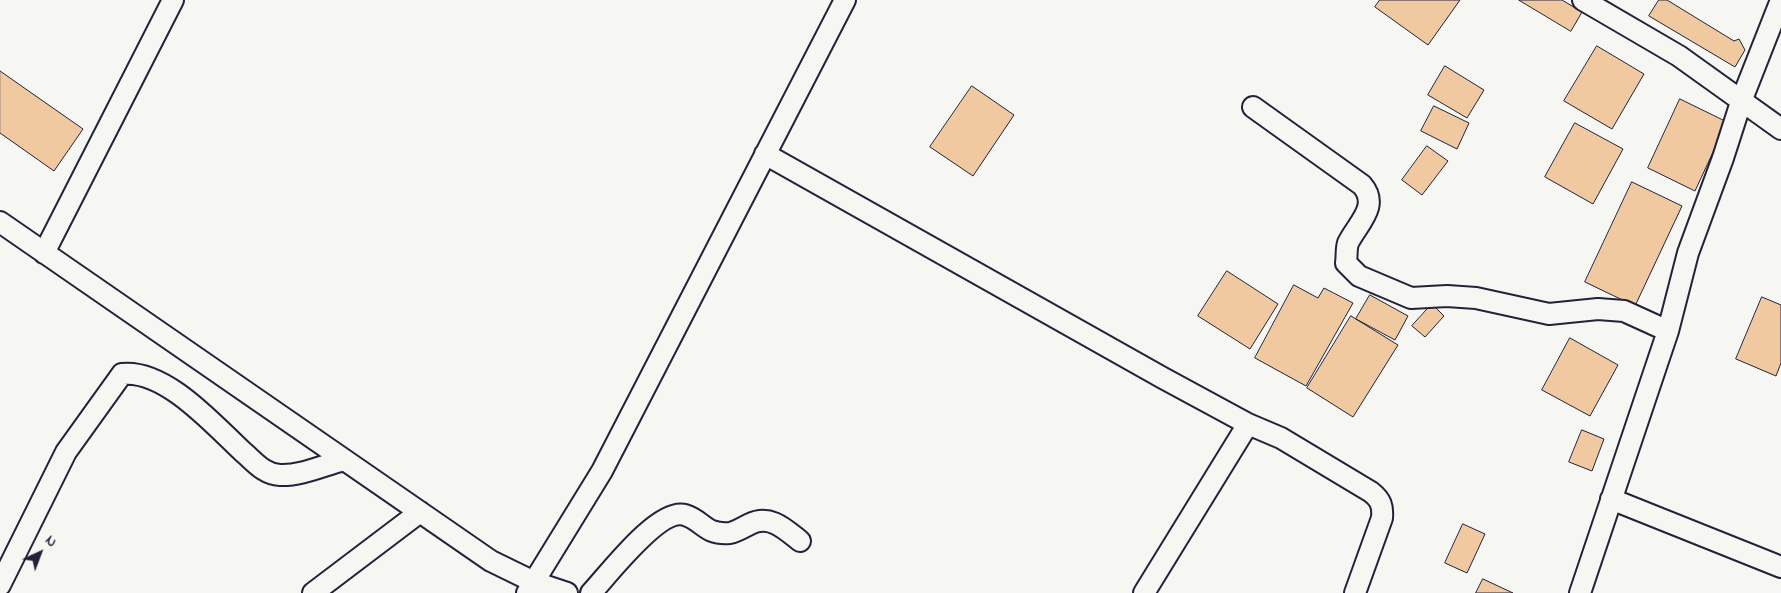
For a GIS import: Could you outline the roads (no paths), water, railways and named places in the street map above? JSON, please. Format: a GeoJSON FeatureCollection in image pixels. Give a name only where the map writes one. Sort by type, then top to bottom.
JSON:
{"type":"FeatureCollection","features":[{"type":"Feature","properties":{"kind":"street"},"geometry":{"type":"LineString","coordinates":[[44,253],[173,0]]}},
{"type":"Feature","properties":{"kind":"street"},"geometry":{"type":"LineString","coordinates":[[531,588],[602,471],[845,0]]}},
{"type":"Feature","properties":{"kind":"street"},"geometry":{"type":"LineString","coordinates":[[1583,0],[1679,56],[1742,99],[1781,129]]}},
{"type":"Feature","properties":{"kind":"street"},"geometry":{"type":"LineString","coordinates":[[1580,593],[1668,331],[1688,253],[1723,158],[1742,99],[1781,0]]}},
{"type":"Feature","properties":{"kind":"street"},"geometry":{"type":"LineString","coordinates":[[1253,107],[1362,184],[1369,193],[1370,206],[1347,245],[1346,263],[1359,276],[1411,298],[1447,296],[1476,298],[1549,314],[1598,309],[1624,311],[1668,331]]}},
{"type":"Feature","properties":{"kind":"street"},"geometry":{"type":"LineString","coordinates":[[765,154],[1248,424],[1280,438],[1379,499],[1383,509],[1382,518],[1355,593]]}},
{"type":"Feature","properties":{"kind":"street"},"geometry":{"type":"LineString","coordinates":[[0,222],[531,588],[567,593]]}},
{"type":"Feature","properties":{"kind":"street"},"geometry":{"type":"LineString","coordinates":[[0,585],[66,452],[122,374],[133,373],[154,379],[186,399],[261,469],[280,475],[299,473],[344,460]]}},
{"type":"Feature","properties":{"kind":"street"},"geometry":{"type":"LineString","coordinates":[[1144,593],[1248,424]]}},
{"type":"Feature","properties":{"kind":"street"},"geometry":{"type":"LineString","coordinates":[[1611,499],[1781,568]]}},
{"type":"Feature","properties":{"kind":"street"},"geometry":{"type":"LineString","coordinates":[[313,593],[420,512]]}},
{"type":"Feature","properties":{"kind":"street"},"geometry":{"type":"LineString","coordinates":[[591,593],[646,533],[673,514],[686,516],[712,533],[732,533],[758,520],[778,523],[800,541]]}}]}
